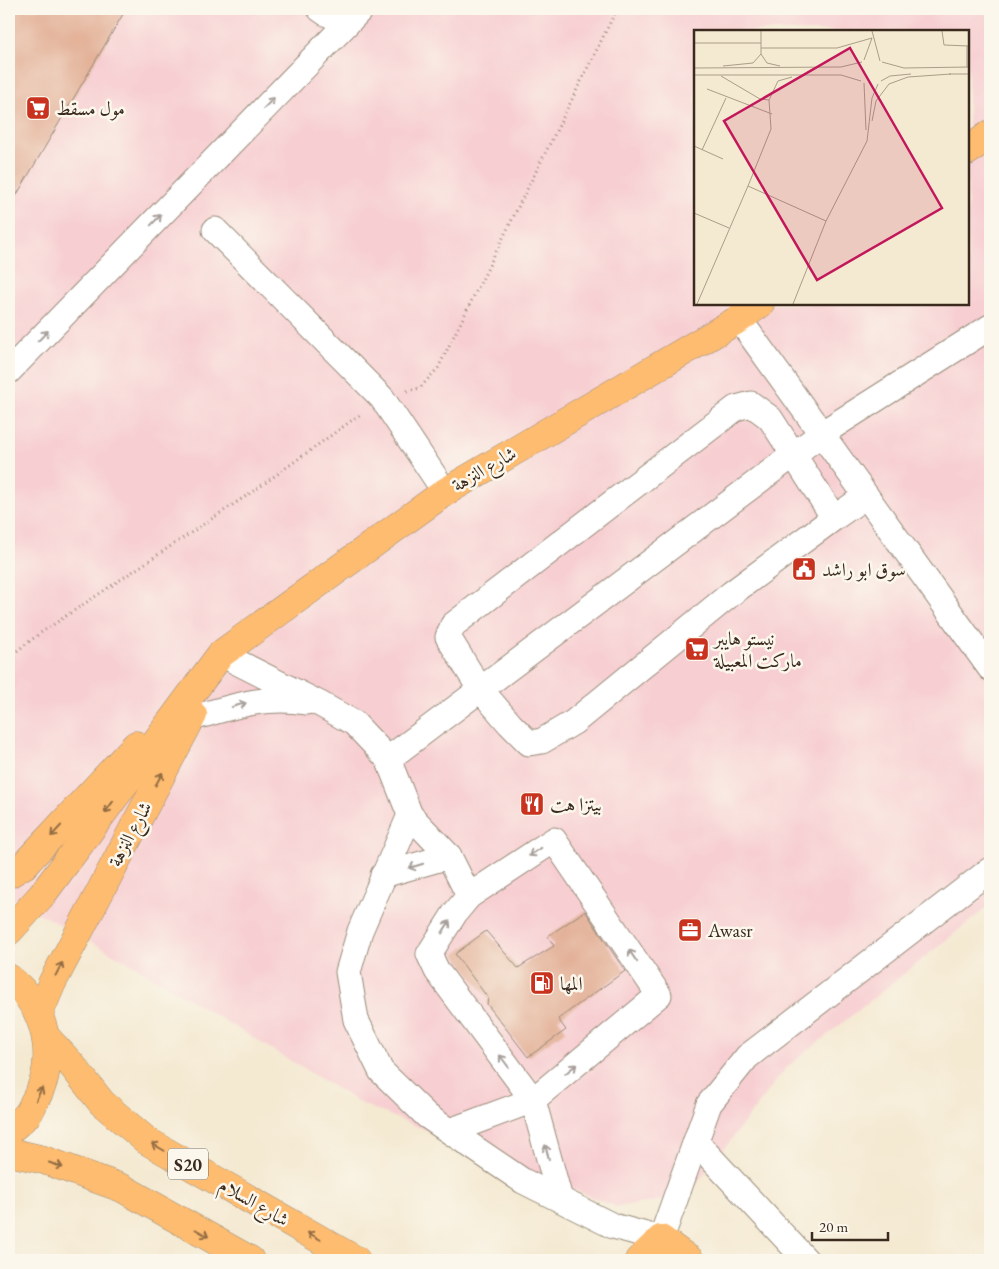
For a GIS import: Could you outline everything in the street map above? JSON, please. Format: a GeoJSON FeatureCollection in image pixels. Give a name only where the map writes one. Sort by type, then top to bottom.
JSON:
{"type":"FeatureCollection","features":[{"type":"Feature","properties":{"kind":"main road"},"geometry":{"type":"LineString","coordinates":[[969,150],[990,134]]}},
{"type":"Feature","properties":{"kind":"main road","name":"شارع النزهة"},"geometry":{"type":"LineString","coordinates":[[9,931],[42,895],[221,654],[446,492],[750,312]]}},
{"type":"Feature","properties":{"kind":"main road"},"geometry":{"type":"LineString","coordinates":[[9,874],[24,865],[221,654]]}},
{"type":"Feature","properties":{"kind":"main road","name":"شارع النزهة"},"geometry":{"type":"LineString","coordinates":[[43,1025],[52,982],[192,718],[221,654]]}},
{"type":"Feature","properties":{"kind":"main road","name":"S20"},"geometry":{"type":"LineString","coordinates":[[9,978],[24,992],[43,1025]]}},
{"type":"Feature","properties":{"kind":"main road"},"geometry":{"type":"LineString","coordinates":[[9,1131],[27,1115],[41,1091],[48,1064],[43,1025]]}},
{"type":"Feature","properties":{"kind":"main road","name":"شارع السلام"},"geometry":{"type":"LineString","coordinates":[[43,1025],[102,1103],[147,1140],[356,1260]]}},
{"type":"Feature","properties":{"kind":"main road"},"geometry":{"type":"LineString","coordinates":[[9,1152],[44,1160],[122,1188],[250,1260]]}},
{"type":"Feature","properties":{"kind":"main road"},"geometry":{"type":"LineString","coordinates":[[639,1260],[661,1239],[690,1260]]}},
{"type":"Feature","properties":{"kind":"street"},"geometry":{"type":"LineString","coordinates":[[320,9],[327,15],[336,18],[345,18],[358,12]]}},
{"type":"Feature","properties":{"kind":"street"},"geometry":{"type":"LineString","coordinates":[[9,371],[358,12]]}},
{"type":"Feature","properties":{"kind":"street"},"geometry":{"type":"LineString","coordinates":[[215,230],[382,398],[446,492]]}},
{"type":"Feature","properties":{"kind":"street"},"geometry":{"type":"LineString","coordinates":[[750,312],[821,434],[990,668]]}},
{"type":"Feature","properties":{"kind":"street"},"geometry":{"type":"LineString","coordinates":[[388,758],[821,434],[990,327]]}},
{"type":"Feature","properties":{"kind":"street"},"geometry":{"type":"LineString","coordinates":[[834,518],[770,418],[751,404],[736,408],[453,624],[448,637],[480,689],[510,724],[529,743],[542,741],[574,722],[732,593],[866,496]]}},
{"type":"Feature","properties":{"kind":"street"},"geometry":{"type":"LineString","coordinates":[[221,654],[354,723],[388,758],[410,815],[449,856],[469,896]]}},
{"type":"Feature","properties":{"kind":"street"},"geometry":{"type":"LineString","coordinates":[[192,718],[253,701],[288,699],[320,704]]}},
{"type":"Feature","properties":{"kind":"street"},"geometry":{"type":"LineString","coordinates":[[410,815],[360,931],[348,972],[356,1020],[382,1071],[427,1116],[523,1181],[612,1226],[661,1239],[709,1104],[747,1057],[990,870]]}},
{"type":"Feature","properties":{"kind":"street"},"geometry":{"type":"LineString","coordinates":[[450,1131],[533,1100],[659,995],[554,840],[469,896],[455,913],[429,954],[437,971],[533,1100],[560,1200]]}},
{"type":"Feature","properties":{"kind":"street"},"geometry":{"type":"LineString","coordinates":[[383,875],[449,856]]}},
{"type":"Feature","properties":{"kind":"street"},"geometry":{"type":"LineString","coordinates":[[696,1142],[806,1260]]}},
{"type":"Feature","properties":{"kind":"shaded area"},"geometry":{"type":"Polygon","coordinates":[[[9,9],[990,9],[990,905],[786,1068],[687,1197],[616,1207],[362,1104],[128,962],[9,897],[9,9]]]}},
{"type":"Feature","properties":{"kind":"building","name":"مول مسقط"},"geometry":{"type":"Polygon","coordinates":[[[9,9],[126,9],[9,208],[9,9]]]}},
{"type":"Feature","properties":{"kind":"building","name":"المها"},"geometry":{"type":"Polygon","coordinates":[[[585,911],[625,971],[558,1019],[566,1030],[528,1057],[487,1004],[488,998],[455,954],[486,931],[518,968],[554,946],[548,936],[585,911]]]}},
{"type":"Feature","properties":{"kind":"place","name":"مول مسقط"},"geometry":{"type":"Point","coordinates":[38,108]}},
{"type":"Feature","properties":{"kind":"place","name":"سوق ابو راشد"},"geometry":{"type":"Point","coordinates":[804,569]}},
{"type":"Feature","properties":{"kind":"place","name":"نيستو هايبر ماركت المعبيلة"},"geometry":{"type":"Point","coordinates":[697,649]}},
{"type":"Feature","properties":{"kind":"place","name":"بيتزا هت"},"geometry":{"type":"Point","coordinates":[532,804]}},
{"type":"Feature","properties":{"kind":"place","name":"Awasr"},"geometry":{"type":"Point","coordinates":[690,930]}},
{"type":"Feature","properties":{"kind":"place","name":"المها"},"geometry":{"type":"Point","coordinates":[542,983]}}]}
